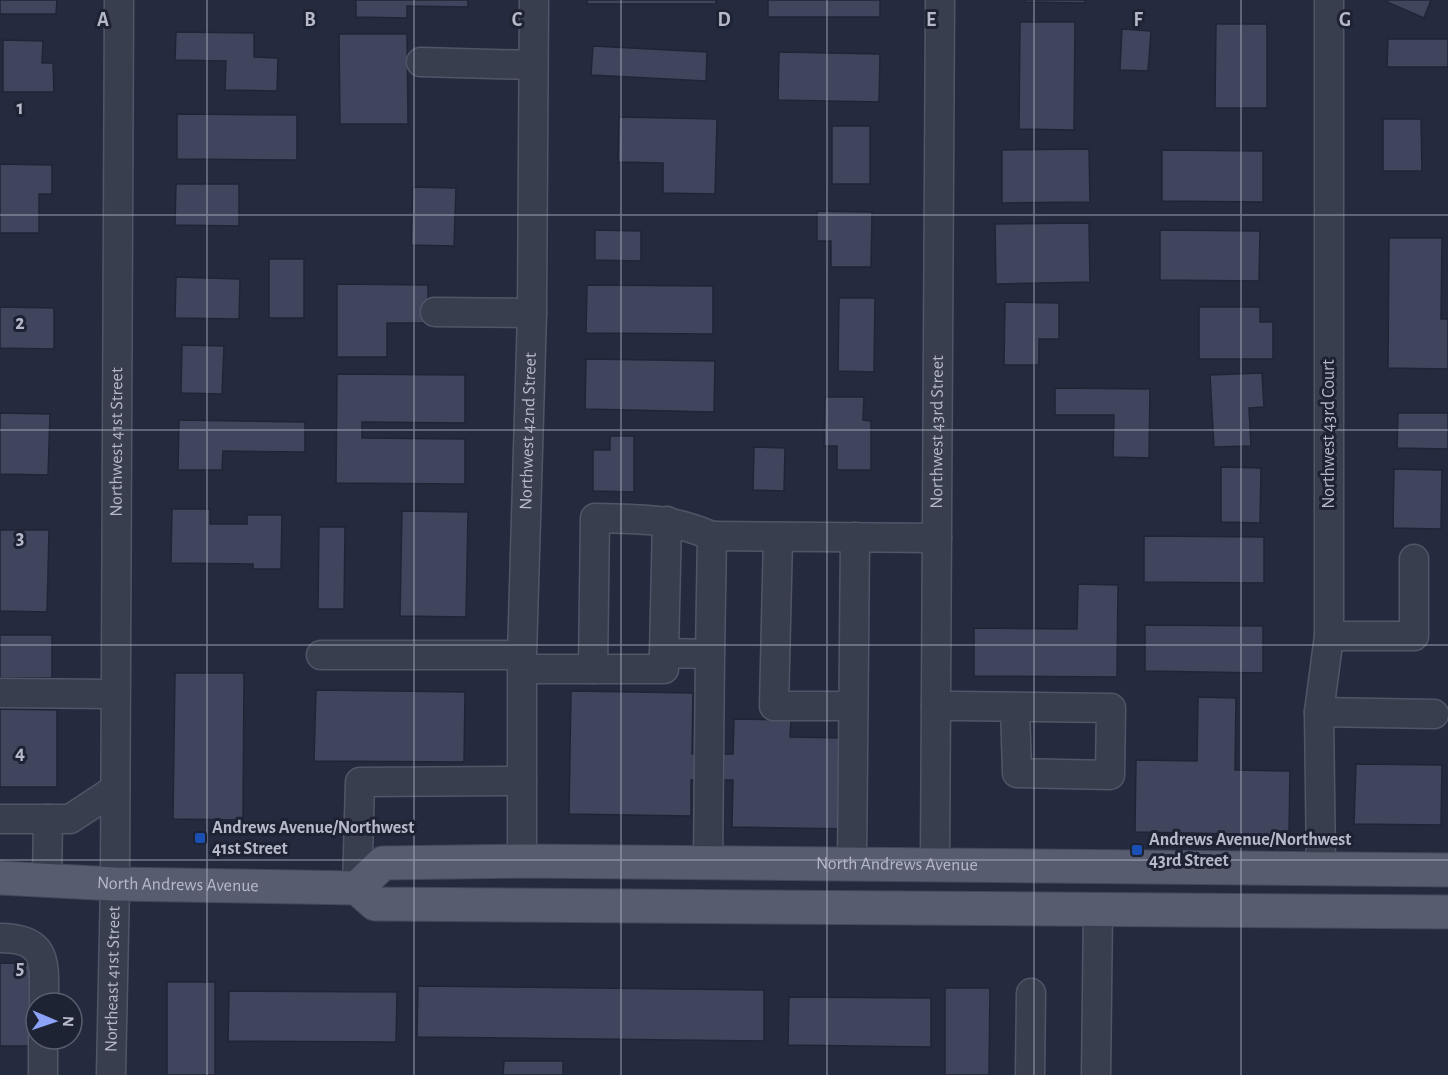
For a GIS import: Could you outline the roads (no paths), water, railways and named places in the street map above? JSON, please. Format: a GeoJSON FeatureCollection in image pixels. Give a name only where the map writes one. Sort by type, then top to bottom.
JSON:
{"type":"FeatureCollection","features":[{"type":"Feature","properties":{"kind":"main road","name":"North Andrews Avenue"},"geometry":{"type":"LineString","coordinates":[[0,878],[115,884],[357,888],[383,863],[522,861],[1448,870]]}},
{"type":"Feature","properties":{"kind":"main road"},"geometry":{"type":"LineString","coordinates":[[890,907],[924,880],[935,866]]}},
{"type":"Feature","properties":{"kind":"main road"},"geometry":{"type":"LineString","coordinates":[[357,888],[375,904],[1448,912]]}},
{"type":"Feature","properties":{"kind":"street","name":"Northwest 41st Street"},"geometry":{"type":"LineString","coordinates":[[115,884],[118,0]]}},
{"type":"Feature","properties":{"kind":"street","name":"Northwest 42nd Street"},"geometry":{"type":"LineString","coordinates":[[522,861],[523,662],[532,313],[534,0]]}},
{"type":"Feature","properties":{"kind":"street","name":"Northwest 43rd Street"},"geometry":{"type":"LineString","coordinates":[[935,866],[940,0]]}},
{"type":"Feature","properties":{"kind":"street","name":"Northwest 43rd Court"},"geometry":{"type":"LineString","coordinates":[[1321,868],[1319,712],[1329,636],[1329,0]]}},
{"type":"Feature","properties":{"kind":"street"},"geometry":{"type":"LineString","coordinates":[[420,62],[533,65]]}},
{"type":"Feature","properties":{"kind":"street"},"geometry":{"type":"LineString","coordinates":[[435,312],[532,313]]}},
{"type":"Feature","properties":{"kind":"street"},"geometry":{"type":"LineString","coordinates":[[593,669],[595,518],[667,521],[686,525],[712,536],[937,537]]}},
{"type":"Feature","properties":{"kind":"street"},"geometry":{"type":"LineString","coordinates":[[321,655],[523,662],[593,669],[664,669],[667,521]]}},
{"type":"Feature","properties":{"kind":"street"},"geometry":{"type":"LineString","coordinates":[[708,864],[712,536]]}},
{"type":"Feature","properties":{"kind":"street"},"geometry":{"type":"LineString","coordinates":[[778,537],[774,706],[853,706]]}},
{"type":"Feature","properties":{"kind":"street"},"geometry":{"type":"LineString","coordinates":[[852,866],[855,537]]}},
{"type":"Feature","properties":{"kind":"street"},"geometry":{"type":"LineString","coordinates":[[1329,636],[1414,636],[1414,559]]}},
{"type":"Feature","properties":{"kind":"street"},"geometry":{"type":"LineString","coordinates":[[664,653],[710,654]]}},
{"type":"Feature","properties":{"kind":"street"},"geometry":{"type":"LineString","coordinates":[[0,693],[115,694]]}},
{"type":"Feature","properties":{"kind":"street"},"geometry":{"type":"LineString","coordinates":[[936,706],[1015,707]]}},
{"type":"Feature","properties":{"kind":"street"},"geometry":{"type":"LineString","coordinates":[[1319,712],[1434,714]]}},
{"type":"Feature","properties":{"kind":"street"},"geometry":{"type":"LineString","coordinates":[[357,888],[360,782],[522,781]]}},
{"type":"Feature","properties":{"kind":"street"},"geometry":{"type":"LineString","coordinates":[[0,819],[70,819],[114,790]]}},
{"type":"Feature","properties":{"kind":"street"},"geometry":{"type":"LineString","coordinates":[[47,880],[48,819]]}},
{"type":"Feature","properties":{"kind":"street","name":"Northeast 41st Street"},"geometry":{"type":"LineString","coordinates":[[111,1075],[115,884]]}},
{"type":"Feature","properties":{"kind":"street"},"geometry":{"type":"LineString","coordinates":[[1096,1075],[1098,911]]}},
{"type":"Feature","properties":{"kind":"street"},"geometry":{"type":"LineString","coordinates":[[0,938],[22,940],[32,944],[41,952],[44,963],[44,991]]}},
{"type":"Feature","properties":{"kind":"street"},"geometry":{"type":"LineString","coordinates":[[1030,1075],[1031,993]]}},
{"type":"Feature","properties":{"kind":"street"},"geometry":{"type":"LineString","coordinates":[[43,1075],[44,1051]]}},
{"type":"Feature","properties":{"kind":"place","name":"Andrews Avenue/Northwest 41st Street"},"geometry":{"type":"Point","coordinates":[200,838]}},
{"type":"Feature","properties":{"kind":"place","name":"Andrews Avenue/Northwest 43rd Street"},"geometry":{"type":"Point","coordinates":[1137,850]}}]}
